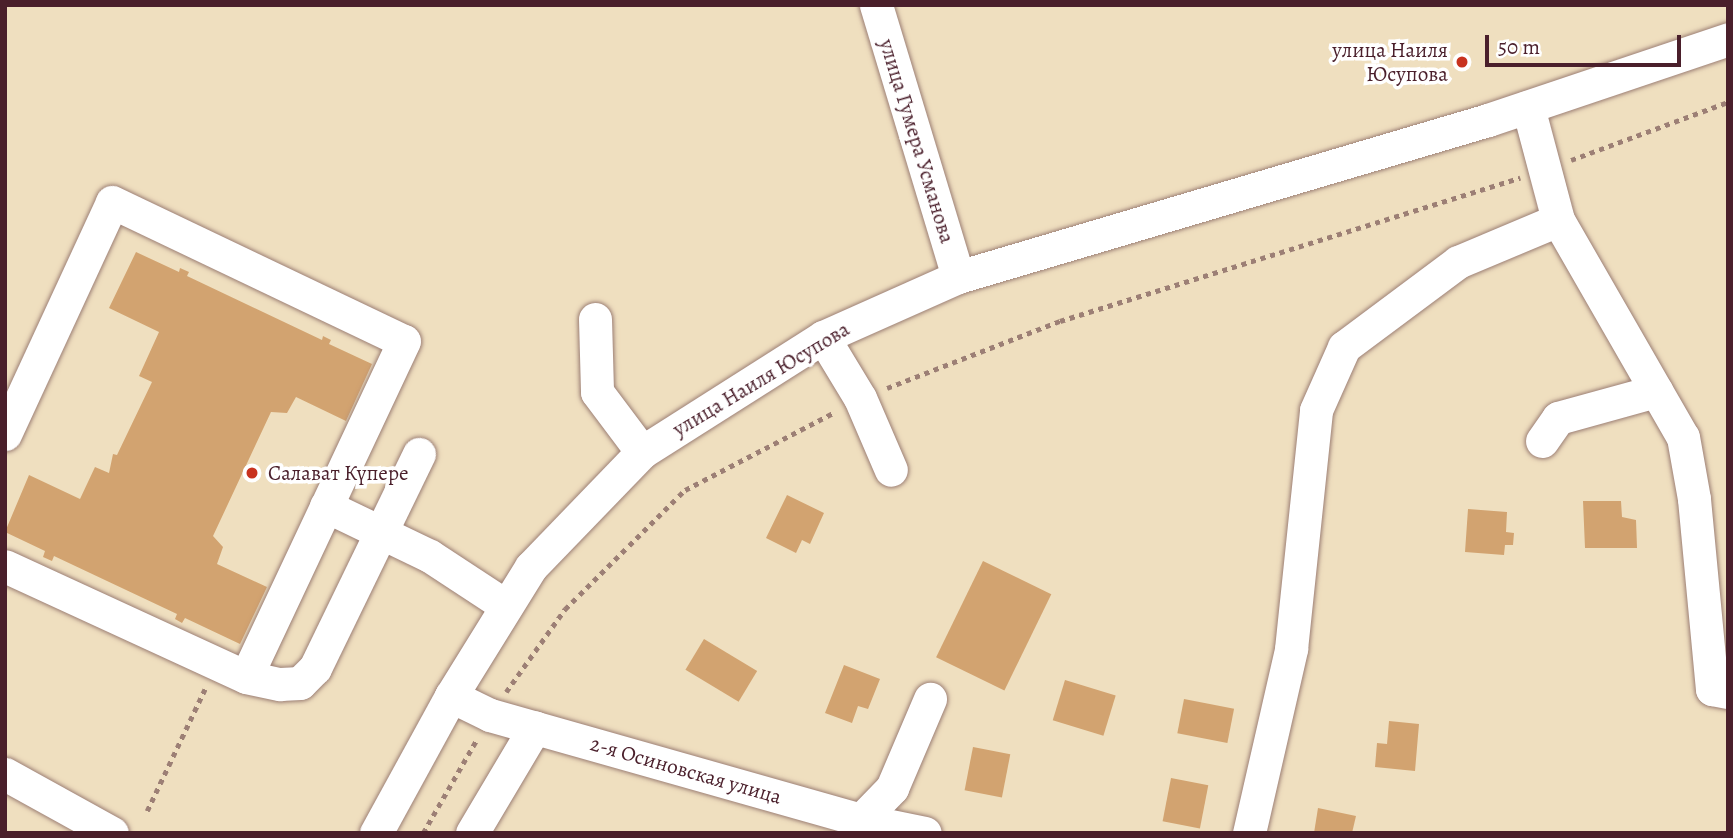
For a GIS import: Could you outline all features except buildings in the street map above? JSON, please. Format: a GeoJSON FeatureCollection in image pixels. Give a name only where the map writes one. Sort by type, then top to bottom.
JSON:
{"type":"FeatureCollection","features":[{"type":"Feature","properties":{"kind":"street","name":"улица Гумера Усманова"},"geometry":{"type":"LineString","coordinates":[[876,5],[958,277]]}},
{"type":"Feature","properties":{"kind":"street","name":"улица Наиля Юсупова"},"geometry":{"type":"LineString","coordinates":[[376,833],[451,696],[531,567],[642,452],[823,337],[958,277],[1528,107],[1728,39]]}},
{"type":"Feature","properties":{"kind":"street"},"geometry":{"type":"LineString","coordinates":[[1528,107],[1558,220],[1683,437],[1694,499],[1712,689],[1728,692]]}},
{"type":"Feature","properties":{"kind":"street"},"geometry":{"type":"LineString","coordinates":[[5,434],[112,202],[404,341],[326,506],[231,670]]}},
{"type":"Feature","properties":{"kind":"street"},"geometry":{"type":"LineString","coordinates":[[1249,833],[1291,649],[1316,410],[1344,347],[1458,262],[1558,220]]}},
{"type":"Feature","properties":{"kind":"street"},"geometry":{"type":"LineString","coordinates":[[595,319],[597,392],[642,452]]}},
{"type":"Feature","properties":{"kind":"street"},"geometry":{"type":"LineString","coordinates":[[823,337],[860,398],[891,470]]}},
{"type":"Feature","properties":{"kind":"street"},"geometry":{"type":"LineString","coordinates":[[1542,442],[1558,418],[1657,391]]}},
{"type":"Feature","properties":{"kind":"street"},"geometry":{"type":"LineString","coordinates":[[5,566],[231,670],[280,684],[300,683],[315,668],[383,533],[419,454]]}},
{"type":"Feature","properties":{"kind":"street"},"geometry":{"type":"LineString","coordinates":[[326,506],[430,556],[506,607]]}},
{"type":"Feature","properties":{"kind":"street","name":"2-я Осиновская улица"},"geometry":{"type":"LineString","coordinates":[[451,696],[490,715],[859,826],[925,833]]}},
{"type":"Feature","properties":{"kind":"street"},"geometry":{"type":"LineString","coordinates":[[859,826],[891,788],[930,699]]}},
{"type":"Feature","properties":{"kind":"street"},"geometry":{"type":"LineString","coordinates":[[472,833],[535,727]]}},
{"type":"Feature","properties":{"kind":"street"},"geometry":{"type":"LineString","coordinates":[[5,774],[112,833]]}},
{"type":"Feature","properties":{"kind":"path"},"geometry":{"type":"LineString","coordinates":[[422,833],[490,715],[565,609],[685,491],[860,398],[1060,321],[1544,170],[1728,102]]}},
{"type":"Feature","properties":{"kind":"path"},"geometry":{"type":"LineString","coordinates":[[147,811],[231,670]]}},
{"type":"Feature","properties":{"kind":"place","name":"улица Наиля Юсупова"},"geometry":{"type":"Point","coordinates":[1462,62]}},
{"type":"Feature","properties":{"kind":"place","name":"Салават Күпере"},"geometry":{"type":"Point","coordinates":[252,473]}}]}
